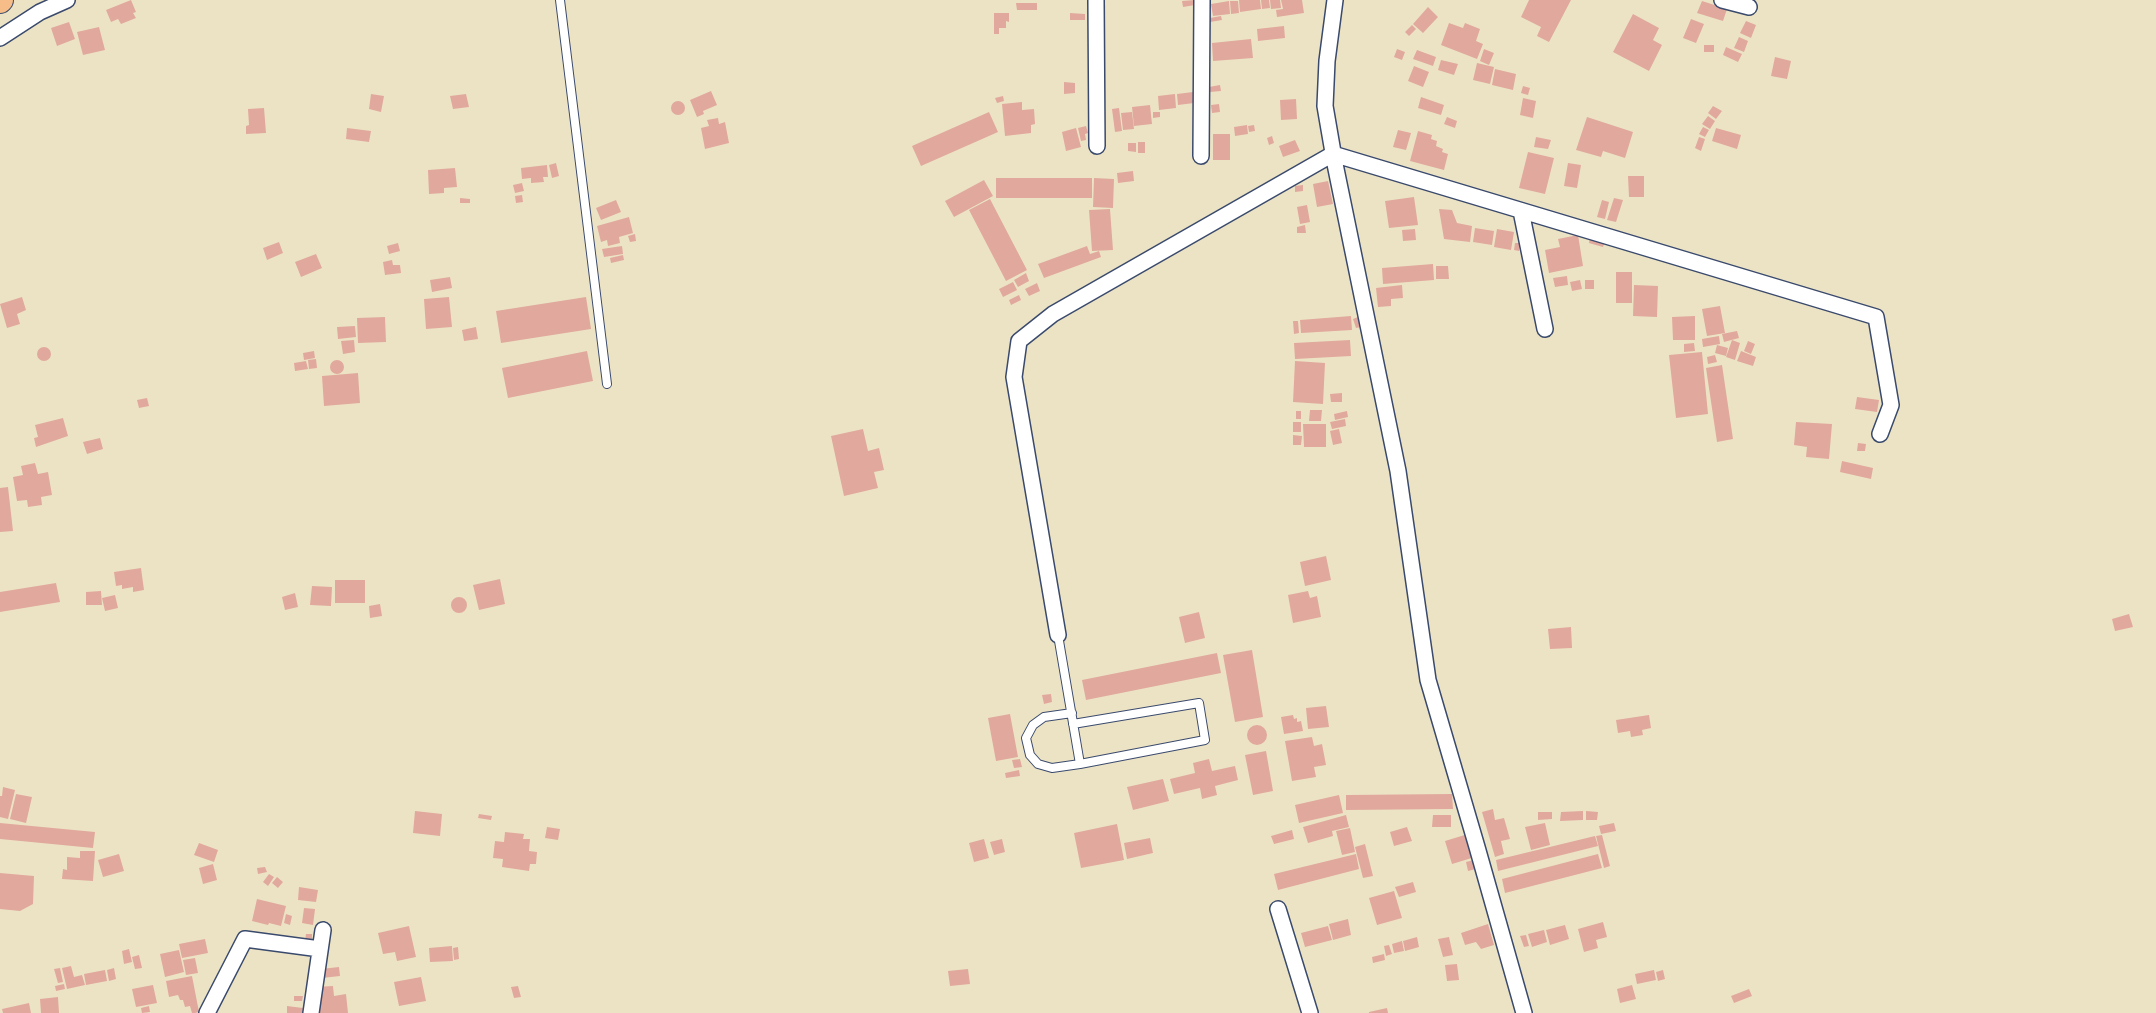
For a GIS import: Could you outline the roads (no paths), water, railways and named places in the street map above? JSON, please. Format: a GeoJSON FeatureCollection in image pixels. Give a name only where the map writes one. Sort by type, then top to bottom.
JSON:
{"type":"FeatureCollection","features":[{"type":"Feature","properties":{"kind":"street"},"geometry":{"type":"LineString","coordinates":[[0,38],[40,12],[67,0]]}},
{"type":"Feature","properties":{"kind":"street"},"geometry":{"type":"LineString","coordinates":[[1096,0],[1096,146]]}},
{"type":"Feature","properties":{"kind":"street"},"geometry":{"type":"LineString","coordinates":[[1201,156],[1202,0]]}},
{"type":"Feature","properties":{"kind":"street"},"geometry":{"type":"LineString","coordinates":[[1335,0],[1327,61],[1325,106],[1333,154],[1398,471],[1428,680],[1478,847],[1524,1013]]}},
{"type":"Feature","properties":{"kind":"street"},"geometry":{"type":"LineString","coordinates":[[1722,0],[1749,7]]}},
{"type":"Feature","properties":{"kind":"street"},"geometry":{"type":"LineString","coordinates":[[1058,635],[1014,377],[1019,341],[1052,314],[1333,154],[1876,317],[1891,405],[1880,434]]}},
{"type":"Feature","properties":{"kind":"street"},"geometry":{"type":"LineString","coordinates":[[1521,211],[1545,329]]}},
{"type":"Feature","properties":{"kind":"street"},"geometry":{"type":"LineString","coordinates":[[1278,909],[1310,1013]]}},
{"type":"Feature","properties":{"kind":"street"},"geometry":{"type":"LineString","coordinates":[[311,1013],[323,930]]}},
{"type":"Feature","properties":{"kind":"street"},"geometry":{"type":"LineString","coordinates":[[207,1013],[245,939],[320,949]]}},
{"type":"Feature","properties":{"kind":"lane"},"geometry":{"type":"LineString","coordinates":[[560,0],[607,384]]}},
{"type":"Feature","properties":{"kind":"lane"},"geometry":{"type":"LineString","coordinates":[[1058,635],[1080,764]]}},
{"type":"Feature","properties":{"kind":"lane"},"geometry":{"type":"LineString","coordinates":[[1072,713],[1044,718],[1033,725],[1026,738],[1030,754],[1038,764],[1052,768],[1080,764],[1205,740],[1199,703],[1073,724]]}}]}
